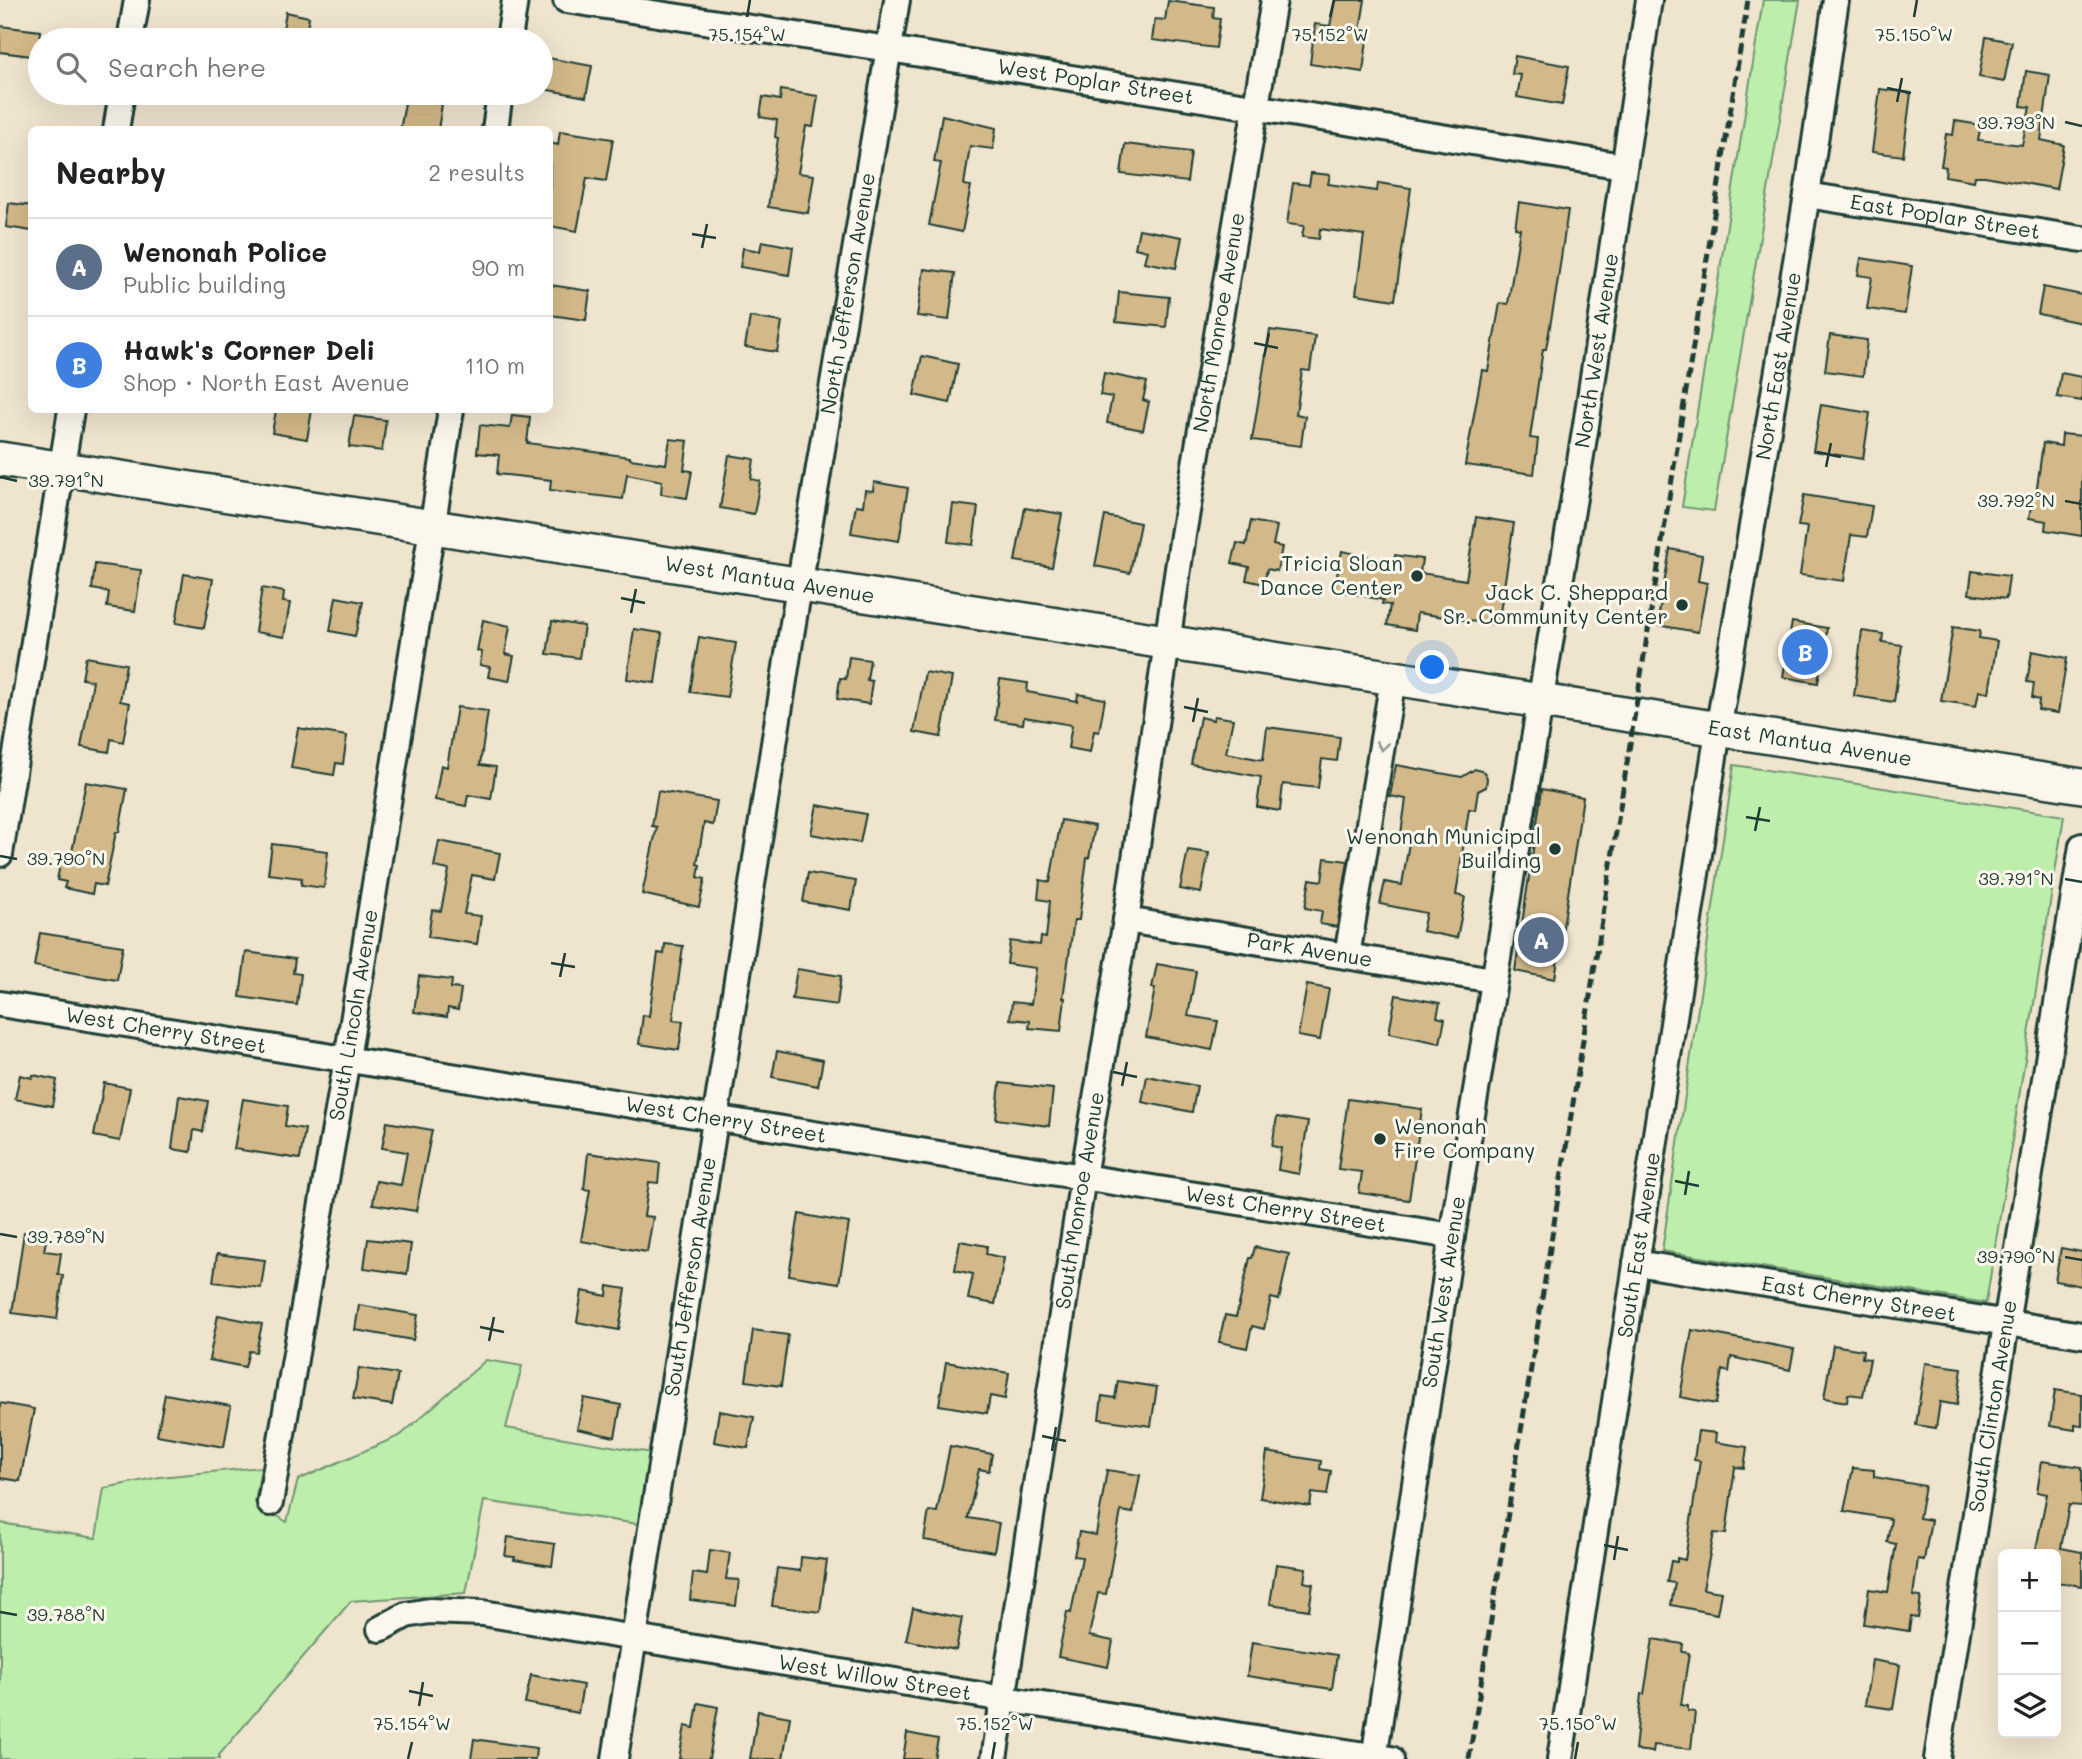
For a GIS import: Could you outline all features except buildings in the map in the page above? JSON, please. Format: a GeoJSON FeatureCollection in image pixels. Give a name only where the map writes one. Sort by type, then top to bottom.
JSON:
{"type":"FeatureCollection","features":[{"type":"Feature","properties":{"kind":"street"},"geometry":{"type":"LineString","coordinates":[[132,28],[137,0]]}},
{"type":"Feature","properties":{"kind":"street"},"geometry":{"type":"LineString","coordinates":[[511,28],[515,0]]}},
{"type":"Feature","properties":{"kind":"street","name":"West Poplar Street"},"geometry":{"type":"LineString","coordinates":[[566,0],[1623,166]]}},
{"type":"Feature","properties":{"kind":"street","name":"North Jefferson Avenue"},"geometry":{"type":"LineString","coordinates":[[799,585],[897,0]]}},
{"type":"Feature","properties":{"kind":"street","name":"North Monroe Avenue"},"geometry":{"type":"LineString","coordinates":[[1167,643],[1274,0]]}},
{"type":"Feature","properties":{"kind":"street","name":"North West Avenue"},"geometry":{"type":"LineString","coordinates":[[1539,701],[1586,425],[1649,0]]}},
{"type":"Feature","properties":{"kind":"street","name":"North East Avenue"},"geometry":{"type":"LineString","coordinates":[[1718,730],[1807,195],[1836,0]]}},
{"type":"Feature","properties":{"kind":"street"},"geometry":{"type":"LineString","coordinates":[[117,126],[120,105]]}},
{"type":"Feature","properties":{"kind":"street"},"geometry":{"type":"LineString","coordinates":[[496,126],[498,105]]}},
{"type":"Feature","properties":{"kind":"street","name":"East Poplar Street"},"geometry":{"type":"LineString","coordinates":[[1807,195],[2082,239]]}},
{"type":"Feature","properties":{"kind":"street"},"geometry":{"type":"LineString","coordinates":[[0,854],[70,413]]}},
{"type":"Feature","properties":{"kind":"street","name":"South Lincoln Avenue"},"geometry":{"type":"LineString","coordinates":[[270,1503],[347,1059],[451,413]]}},
{"type":"Feature","properties":{"kind":"street","name":"West Mantua Avenue"},"geometry":{"type":"LineString","coordinates":[[0,459],[1539,701]]}},
{"type":"Feature","properties":{"kind":"street","name":"South Jefferson Avenue"},"geometry":{"type":"LineString","coordinates":[[615,1759],[799,585]]}},
{"type":"Feature","properties":{"kind":"street","name":"South Monroe Avenue"},"geometry":{"type":"LineString","coordinates":[[994,1759],[1167,643]]}},
{"type":"Feature","properties":{"kind":"street"},"geometry":{"type":"LineString","coordinates":[[1348,956],[1393,679]]}},
{"type":"Feature","properties":{"kind":"street","name":"East Mantua Avenue"},"geometry":{"type":"LineString","coordinates":[[1539,701],[2082,786]]}},
{"type":"Feature","properties":{"kind":"street","name":"South West Avenue"},"geometry":{"type":"LineString","coordinates":[[1380,1758],[1452,1236],[1539,701]]}},
{"type":"Feature","properties":{"kind":"street","name":"South East Avenue"},"geometry":{"type":"LineString","coordinates":[[1560,1759],[1718,730]]}},
{"type":"Feature","properties":{"kind":"street","name":"South Clinton Avenue"},"geometry":{"type":"LineString","coordinates":[[1937,1759],[2082,846]]}},
{"type":"Feature","properties":{"kind":"street","name":"Park Avenue"},"geometry":{"type":"LineString","coordinates":[[1126,920],[1493,980]]}},
{"type":"Feature","properties":{"kind":"street","name":"West Cherry Street"},"geometry":{"type":"LineString","coordinates":[[0,1004],[1452,1236]]}},
{"type":"Feature","properties":{"kind":"street","name":"East Cherry Street"},"geometry":{"type":"LineString","coordinates":[[1636,1263],[2082,1335]]}},
{"type":"Feature","properties":{"kind":"street","name":"West Willow Street"},"geometry":{"type":"LineString","coordinates":[[380,1629],[406,1615],[429,1611],[483,1614],[1380,1758]]}},
{"type":"Feature","properties":{"kind":"green space"},"geometry":{"type":"Polygon","coordinates":[[[1763,0],[1800,0],[1714,511],[1682,507],[1763,0]]]}},
{"type":"Feature","properties":{"kind":"green space"},"geometry":{"type":"Polygon","coordinates":[[[1734,765],[2064,816],[1986,1303],[1662,1251],[1734,765]]]}},
{"type":"Feature","properties":{"kind":"green space"},"geometry":{"type":"Polygon","coordinates":[[[486,1360],[522,1366],[506,1428],[658,1454],[645,1525],[484,1501],[466,1593],[351,1601],[219,1755],[219,1759],[0,1759],[0,1523],[96,1538],[104,1488],[160,1477],[261,1467],[255,1502],[287,1522],[298,1480],[401,1435],[486,1360]]]}},
{"type":"Feature","properties":{"kind":"railway"},"geometry":{"type":"LineString","coordinates":[[1469,1759],[1748,0]]}},
{"type":"Feature","properties":{"kind":"place","name":"Tricia Sloan Dance Center"},"geometry":{"type":"Point","coordinates":[1417,576]}},
{"type":"Feature","properties":{"kind":"place","name":"Jack C. Sheppard Sr. Community Center"},"geometry":{"type":"Point","coordinates":[1682,605]}},
{"type":"Feature","properties":{"kind":"place","name":"Hawk's Corner Deli"},"geometry":{"type":"Point","coordinates":[1805,652]}},
{"type":"Feature","properties":{"kind":"place","name":"Wenonah Municipal Building"},"geometry":{"type":"Point","coordinates":[1555,849]}},
{"type":"Feature","properties":{"kind":"place","name":"Wenonah Police"},"geometry":{"type":"Point","coordinates":[1541,940]}},
{"type":"Feature","properties":{"kind":"place","name":"Wenonah Fire Company"},"geometry":{"type":"Point","coordinates":[1380,1139]}}]}
